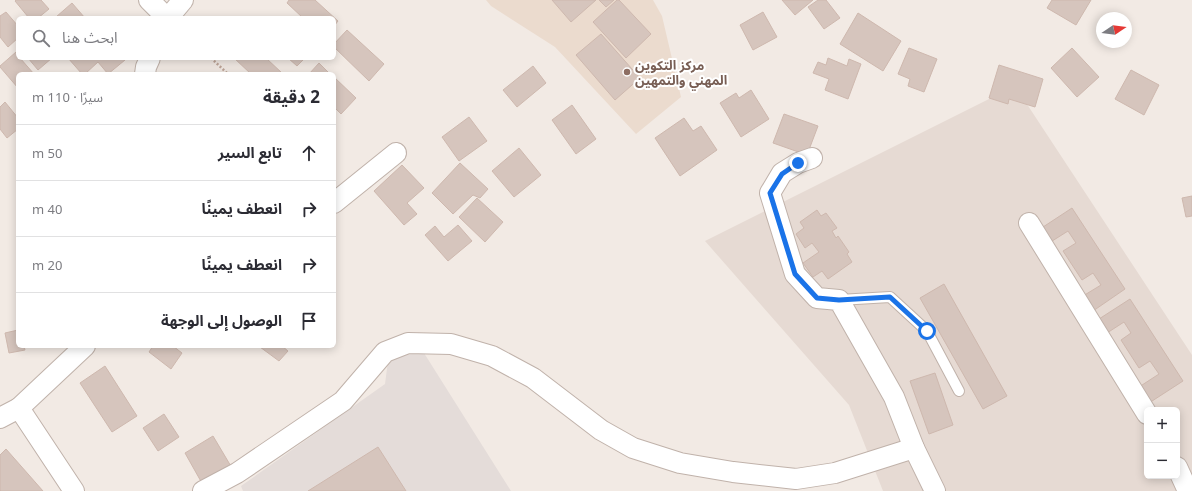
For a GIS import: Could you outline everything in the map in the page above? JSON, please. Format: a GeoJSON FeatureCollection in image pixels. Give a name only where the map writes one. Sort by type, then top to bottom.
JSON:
{"type":"FeatureCollection","features":[{"type":"Feature","properties":{"kind":"street"},"geometry":{"type":"LineString","coordinates":[[149,0],[166,16]]}},
{"type":"Feature","properties":{"kind":"street"},"geometry":{"type":"LineString","coordinates":[[170,16],[183,0]]}},
{"type":"Feature","properties":{"kind":"street"},"geometry":{"type":"LineString","coordinates":[[145,72],[149,60]]}},
{"type":"Feature","properties":{"kind":"street"},"geometry":{"type":"LineString","coordinates":[[336,201],[396,153]]}},
{"type":"Feature","properties":{"kind":"street"},"geometry":{"type":"LineString","coordinates":[[812,158],[798,163],[782,174],[770,193],[795,274],[817,298],[839,300],[894,397],[914,448],[934,491]]}},
{"type":"Feature","properties":{"kind":"street"},"geometry":{"type":"LineString","coordinates":[[1029,223],[1144,409]]}},
{"type":"Feature","properties":{"kind":"street"},"geometry":{"type":"LineString","coordinates":[[202,491],[237,472],[343,401],[385,352],[408,343],[451,344],[492,356],[533,378],[601,430],[632,448],[680,463],[733,472],[796,479],[835,473],[914,448]]}},
{"type":"Feature","properties":{"kind":"street"},"geometry":{"type":"LineString","coordinates":[[0,418],[19,408],[83,348]]}},
{"type":"Feature","properties":{"kind":"street"},"geometry":{"type":"LineString","coordinates":[[19,408],[74,491]]}},
{"type":"Feature","properties":{"kind":"street"},"geometry":{"type":"LineString","coordinates":[[1180,474],[1188,491]]}},
{"type":"Feature","properties":{"kind":"lane"},"geometry":{"type":"LineString","coordinates":[[839,300],[890,297],[927,331],[958,391]]}},
{"type":"Feature","properties":{"kind":"path"},"geometry":{"type":"LineString","coordinates":[[213,60],[226,72]]}},
{"type":"Feature","properties":{"kind":"shaded area","name":"مركز التكوين المهني والتمهين"},"geometry":{"type":"Polygon","coordinates":[[[486,0],[653,0],[662,16],[681,97],[636,134],[555,47],[491,6],[486,0]]]}},
{"type":"Feature","properties":{"kind":"shaded area"},"geometry":{"type":"Polygon","coordinates":[[[1015,86],[1192,355],[1192,491],[883,491],[849,405],[705,241],[1015,86]]]}},
{"type":"Feature","properties":{"kind":"shaded area"},"geometry":{"type":"Polygon","coordinates":[[[424,353],[511,491],[243,491],[241,486],[385,384],[388,361],[402,355],[424,353]]]}},
{"type":"Feature","properties":{"kind":"building"},"geometry":{"type":"Polygon","coordinates":[[[41,0],[49,9],[40,16],[27,16],[15,1],[41,0]]]}},
{"type":"Feature","properties":{"kind":"building"},"geometry":{"type":"Polygon","coordinates":[[[289,0],[315,0],[333,16],[301,16],[287,3],[289,0]]]}},
{"type":"Feature","properties":{"kind":"building"},"geometry":{"type":"Polygon","coordinates":[[[552,0],[596,0],[571,22],[552,0]]]}},
{"type":"Feature","properties":{"kind":"building"},"geometry":{"type":"Polygon","coordinates":[[[599,0],[614,0],[606,7],[599,0]]]}},
{"type":"Feature","properties":{"kind":"building"},"geometry":{"type":"Polygon","coordinates":[[[617,0],[619,0],[651,34],[626,58],[593,22],[617,0]]]}},
{"type":"Feature","properties":{"kind":"building"},"geometry":{"type":"Polygon","coordinates":[[[782,0],[813,0],[795,15],[782,0]]]}},
{"type":"Feature","properties":{"kind":"building"},"geometry":{"type":"Polygon","coordinates":[[[818,0],[826,0],[840,18],[824,29],[808,7],[818,0]]]}},
{"type":"Feature","properties":{"kind":"building"},"geometry":{"type":"Polygon","coordinates":[[[1052,0],[1091,0],[1076,25],[1047,8],[1052,0]]]}},
{"type":"Feature","properties":{"kind":"building"},"geometry":{"type":"Polygon","coordinates":[[[72,3],[83,16],[57,16],[72,3]]]}},
{"type":"Feature","properties":{"kind":"building"},"geometry":{"type":"Polygon","coordinates":[[[6,12],[16,24],[16,40],[8,47],[0,37],[0,16],[6,12]]]}},
{"type":"Feature","properties":{"kind":"building"},"geometry":{"type":"Polygon","coordinates":[[[763,12],[777,37],[753,50],[740,25],[763,12]]]}},
{"type":"Feature","properties":{"kind":"building"},"geometry":{"type":"Polygon","coordinates":[[[858,13],[901,41],[883,71],[840,44],[858,13]]]}},
{"type":"Feature","properties":{"kind":"building"},"geometry":{"type":"Polygon","coordinates":[[[347,30],[384,64],[369,81],[336,49],[336,42],[347,30]]]}},
{"type":"Feature","properties":{"kind":"building"},"geometry":{"type":"Polygon","coordinates":[[[601,34],[640,78],[615,100],[576,55],[601,34]]]}},
{"type":"Feature","properties":{"kind":"building"},"geometry":{"type":"Polygon","coordinates":[[[909,48],[937,59],[924,92],[908,86],[910,79],[898,74],[909,48]]]}},
{"type":"Feature","properties":{"kind":"building"},"geometry":{"type":"Polygon","coordinates":[[[1072,48],[1099,77],[1077,97],[1051,68],[1072,48]]]}},
{"type":"Feature","properties":{"kind":"building"},"geometry":{"type":"Polygon","coordinates":[[[16,52],[16,60],[22,60],[32,72],[16,72],[16,86],[0,66],[16,52]]]}},
{"type":"Feature","properties":{"kind":"building"},"geometry":{"type":"Polygon","coordinates":[[[828,58],[847,66],[849,59],[861,64],[848,99],[825,90],[829,79],[813,73],[818,62],[826,65],[828,58]]]}},
{"type":"Feature","properties":{"kind":"building"},"geometry":{"type":"Polygon","coordinates":[[[30,60],[50,60],[38,70],[30,60]]]}},
{"type":"Feature","properties":{"kind":"building"},"geometry":{"type":"Polygon","coordinates":[[[70,60],[125,60],[110,72],[106,72],[98,62],[87,72],[80,72],[70,60]]]}},
{"type":"Feature","properties":{"kind":"building"},"geometry":{"type":"Polygon","coordinates":[[[236,60],[268,60],[281,72],[249,72],[236,60]]]}},
{"type":"Feature","properties":{"kind":"building"},"geometry":{"type":"Polygon","coordinates":[[[290,60],[303,60],[297,66],[290,60]]]}},
{"type":"Feature","properties":{"kind":"building"},"geometry":{"type":"Polygon","coordinates":[[[319,63],[328,72],[311,72],[319,63]]]}},
{"type":"Feature","properties":{"kind":"building"},"geometry":{"type":"Polygon","coordinates":[[[999,65],[1043,79],[1035,107],[1009,99],[1008,104],[989,98],[999,65]]]}},
{"type":"Feature","properties":{"kind":"building"},"geometry":{"type":"Polygon","coordinates":[[[533,66],[546,83],[517,107],[503,90],[533,66]]]}},
{"type":"Feature","properties":{"kind":"building"},"geometry":{"type":"Polygon","coordinates":[[[1131,70],[1159,85],[1144,115],[1115,99],[1131,70]]]}},
{"type":"Feature","properties":{"kind":"building"},"geometry":{"type":"Polygon","coordinates":[[[336,79],[356,98],[341,114],[336,109],[336,79]]]}},
{"type":"Feature","properties":{"kind":"building"},"geometry":{"type":"Polygon","coordinates":[[[751,90],[769,119],[741,137],[720,103],[736,93],[739,98],[751,90]]]}},
{"type":"Feature","properties":{"kind":"building"},"geometry":{"type":"Polygon","coordinates":[[[5,102],[16,116],[16,131],[7,138],[0,129],[0,107],[5,102]]]}},
{"type":"Feature","properties":{"kind":"building"},"geometry":{"type":"Polygon","coordinates":[[[572,105],[596,139],[576,154],[552,120],[572,105]]]}},
{"type":"Feature","properties":{"kind":"building"},"geometry":{"type":"Polygon","coordinates":[[[784,114],[818,126],[807,155],[773,143],[784,114]]]}},
{"type":"Feature","properties":{"kind":"building"},"geometry":{"type":"Polygon","coordinates":[[[469,117],[487,141],[459,161],[442,137],[469,117]]]}},
{"type":"Feature","properties":{"kind":"building"},"geometry":{"type":"Polygon","coordinates":[[[684,118],[693,131],[701,126],[717,150],[680,176],[655,138],[684,118]]]}},
{"type":"Feature","properties":{"kind":"building"},"geometry":{"type":"Polygon","coordinates":[[[519,148],[541,175],[514,197],[492,171],[519,148]]]}},
{"type":"Feature","properties":{"kind":"building"},"geometry":{"type":"Polygon","coordinates":[[[460,163],[488,189],[480,198],[473,195],[453,214],[432,193],[460,163]]]}},
{"type":"Feature","properties":{"kind":"building"},"geometry":{"type":"Polygon","coordinates":[[[402,165],[424,188],[407,203],[417,214],[404,225],[374,191],[402,165]]]}},
{"type":"Feature","properties":{"kind":"building"},"geometry":{"type":"Polygon","coordinates":[[[1192,196],[1192,216],[1186,217],[1182,198],[1192,196]]]}},
{"type":"Feature","properties":{"kind":"building"},"geometry":{"type":"Polygon","coordinates":[[[477,198],[503,222],[485,242],[459,217],[477,198]]]}},
{"type":"Feature","properties":{"kind":"building"},"geometry":{"type":"Polygon","coordinates":[[[1072,208],[1125,289],[1093,311],[1083,296],[1101,285],[1093,273],[1082,280],[1063,251],[1076,243],[1068,231],[1049,243],[1040,229],[1072,208]]]}},
{"type":"Feature","properties":{"kind":"building"},"geometry":{"type":"Polygon","coordinates":[[[817,210],[821,216],[826,213],[837,228],[832,231],[836,238],[838,236],[849,252],[847,254],[852,262],[828,279],[822,271],[813,277],[803,263],[819,252],[812,243],[805,248],[796,234],[804,228],[800,222],[817,210]]]}},
{"type":"Feature","properties":{"kind":"building"},"geometry":{"type":"Polygon","coordinates":[[[458,225],[472,241],[448,261],[425,235],[435,226],[444,237],[458,225]]]}},
{"type":"Feature","properties":{"kind":"building"},"geometry":{"type":"Polygon","coordinates":[[[944,284],[1007,396],[983,409],[920,298],[944,284]]]}},
{"type":"Feature","properties":{"kind":"building"},"geometry":{"type":"Polygon","coordinates":[[[1130,299],[1183,381],[1149,403],[1139,387],[1159,374],[1150,361],[1139,368],[1121,340],[1131,333],[1124,322],[1107,333],[1099,319],[1130,299]]]}},
{"type":"Feature","properties":{"kind":"building"},"geometry":{"type":"Polygon","coordinates":[[[16,330],[16,348],[24,348],[25,350],[9,353],[5,333],[16,330]]]}},
{"type":"Feature","properties":{"kind":"building"},"geometry":{"type":"Polygon","coordinates":[[[152,348],[176,348],[182,353],[171,369],[149,352],[152,348]]]}},
{"type":"Feature","properties":{"kind":"building"},"geometry":{"type":"Polygon","coordinates":[[[261,348],[284,348],[288,351],[279,361],[261,348]]]}},
{"type":"Feature","properties":{"kind":"building"},"geometry":{"type":"Polygon","coordinates":[[[105,366],[137,416],[112,432],[80,383],[105,366]]]}},
{"type":"Feature","properties":{"kind":"building"},"geometry":{"type":"Polygon","coordinates":[[[935,373],[953,425],[929,434],[910,381],[935,373]]]}},
{"type":"Feature","properties":{"kind":"building"},"geometry":{"type":"Polygon","coordinates":[[[164,414],[179,437],[158,451],[143,428],[164,414]]]}},
{"type":"Feature","properties":{"kind":"building"},"geometry":{"type":"Polygon","coordinates":[[[213,436],[232,468],[203,485],[185,453],[213,436]]]}},
{"type":"Feature","properties":{"kind":"building"},"geometry":{"type":"Polygon","coordinates":[[[378,447],[406,491],[308,491],[378,447]]]}},
{"type":"Feature","properties":{"kind":"building"},"geometry":{"type":"Polygon","coordinates":[[[6,449],[43,491],[0,490],[0,455],[6,449]]]}},
{"type":"Feature","properties":{"kind":"place","name":"مركز التكوين المهني والتمهين"},"geometry":{"type":"Point","coordinates":[627,72]}},
{"type":"Feature","properties":{"kind":"route"},"geometry":{"type":"LineString","coordinates":[[798,163],[782,174],[770,193],[795,274],[817,298],[839,300],[890,297],[927,331]]}}]}
